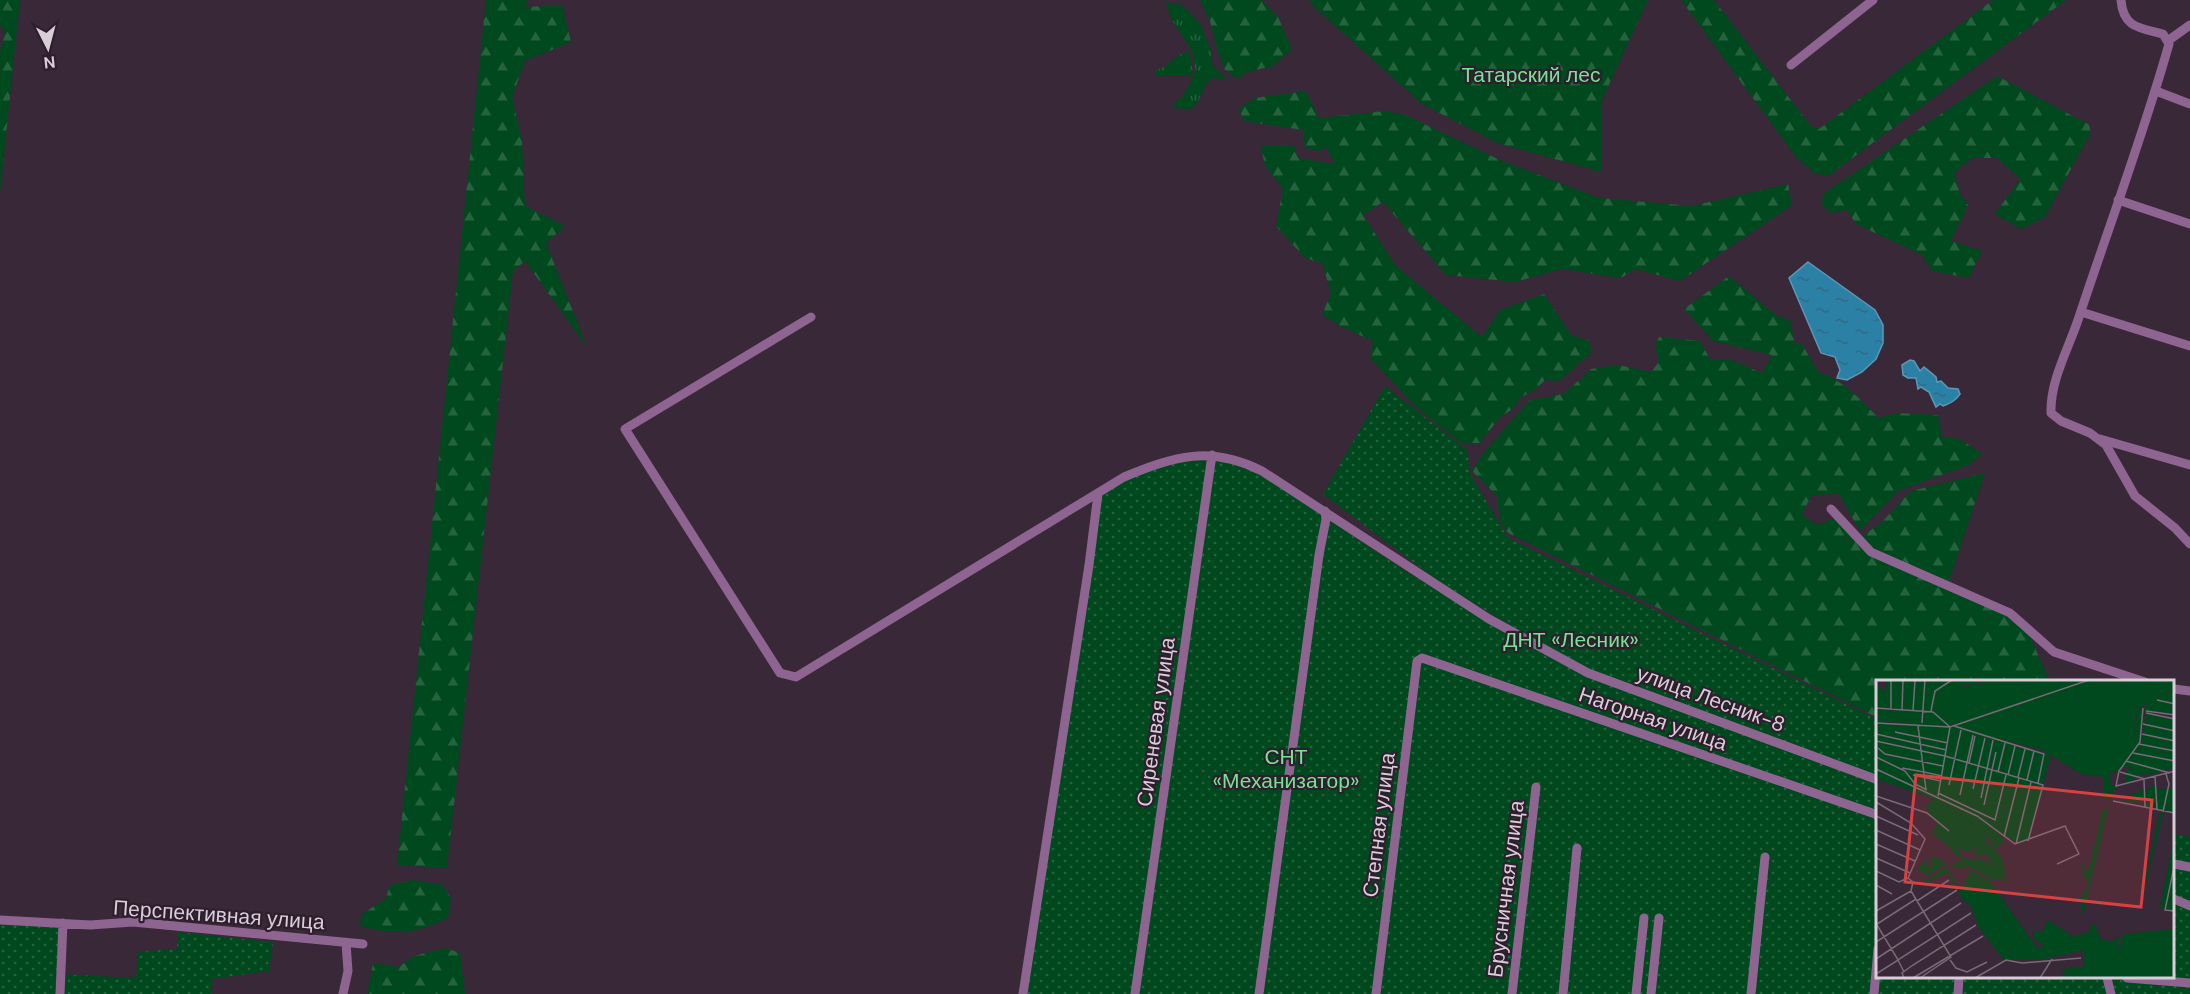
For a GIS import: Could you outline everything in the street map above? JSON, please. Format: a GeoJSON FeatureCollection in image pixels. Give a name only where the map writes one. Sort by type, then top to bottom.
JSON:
{"type":"FeatureCollection","features":[{"type":"Feature","properties":{"kind":"street"},"geometry":{"type":"LineString","coordinates":[[1791,65],[1873,0]]}},
{"type":"Feature","properties":{"kind":"street"},"geometry":{"type":"LineString","coordinates":[[2121,0],[2122,12],[2131,24],[2163,34],[2169,40]]}},
{"type":"Feature","properties":{"kind":"street"},"geometry":{"type":"LineString","coordinates":[[2190,25],[2169,40],[2156,91],[2050,396],[2051,412],[2061,421],[2090,433],[2106,445],[2135,496],[2175,528],[2190,544]]}},
{"type":"Feature","properties":{"kind":"street"},"geometry":{"type":"LineString","coordinates":[[2156,91],[2190,104]]}},
{"type":"Feature","properties":{"kind":"street"},"geometry":{"type":"LineString","coordinates":[[2118,200],[2190,224]]}},
{"type":"Feature","properties":{"kind":"street"},"geometry":{"type":"LineString","coordinates":[[2081,312],[2190,346]]}},
{"type":"Feature","properties":{"kind":"street","name":"улица Лесник-8"},"geometry":{"type":"LineString","coordinates":[[811,317],[625,429],[780,673],[796,677],[1124,477],[1152,466],[1183,458],[1218,455],[1243,461],[1262,471],[1489,619],[1588,673],[1876,779]]}},
{"type":"Feature","properties":{"kind":"street"},"geometry":{"type":"LineString","coordinates":[[2098,439],[2190,465]]}},
{"type":"Feature","properties":{"kind":"street","name":"Сиреневая улица"},"geometry":{"type":"LineString","coordinates":[[1136,994],[1212,455]]}},
{"type":"Feature","properties":{"kind":"street"},"geometry":{"type":"LineString","coordinates":[[1023,994],[1098,494]]}},
{"type":"Feature","properties":{"kind":"street"},"geometry":{"type":"LineString","coordinates":[[1831,508],[1871,552],[2010,613],[2054,652],[2139,680]]}},
{"type":"Feature","properties":{"kind":"street"},"geometry":{"type":"LineString","coordinates":[[1259,994],[1319,555],[1326,519],[1325,512]]}},
{"type":"Feature","properties":{"kind":"street","name":"Нагорная улица"},"geometry":{"type":"LineString","coordinates":[[1417,661],[1422,658],[1431,660],[1876,814]]}},
{"type":"Feature","properties":{"kind":"street","name":"Степная улица"},"geometry":{"type":"LineString","coordinates":[[1376,994],[1417,661]]}},
{"type":"Feature","properties":{"kind":"street"},"geometry":{"type":"LineString","coordinates":[[2175,689],[2190,691]]}},
{"type":"Feature","properties":{"kind":"street","name":"Брусничная улица"},"geometry":{"type":"LineString","coordinates":[[1512,994],[1536,788]]}},
{"type":"Feature","properties":{"kind":"street"},"geometry":{"type":"LineString","coordinates":[[1563,994],[1577,848]]}},
{"type":"Feature","properties":{"kind":"street"},"geometry":{"type":"LineString","coordinates":[[1751,994],[1765,857]]}},
{"type":"Feature","properties":{"kind":"street"},"geometry":{"type":"LineString","coordinates":[[2175,864],[2190,867]]}},
{"type":"Feature","properties":{"kind":"street"},"geometry":{"type":"LineString","coordinates":[[2175,899],[2190,906]]}},
{"type":"Feature","properties":{"kind":"street"},"geometry":{"type":"LineString","coordinates":[[1636,994],[1644,918]]}},
{"type":"Feature","properties":{"kind":"street"},"geometry":{"type":"LineString","coordinates":[[1651,994],[1659,918]]}},
{"type":"Feature","properties":{"kind":"street","name":"Перспективная улица"},"geometry":{"type":"LineString","coordinates":[[0,920],[90,925],[133,922],[363,944]]}},
{"type":"Feature","properties":{"kind":"street"},"geometry":{"type":"LineString","coordinates":[[60,994],[63,923]]}},
{"type":"Feature","properties":{"kind":"street"},"geometry":{"type":"LineString","coordinates":[[343,994],[348,971],[346,943]]}},
{"type":"Feature","properties":{"kind":"street"},"geometry":{"type":"LineString","coordinates":[[1874,994],[1876,972]]}},
{"type":"Feature","properties":{"kind":"street"},"geometry":{"type":"LineString","coordinates":[[1958,994],[1959,979]]}},
{"type":"Feature","properties":{"kind":"street"},"geometry":{"type":"LineString","coordinates":[[2107,979],[2111,994]]}},
{"type":"Feature","properties":{"kind":"street"},"geometry":{"type":"LineString","coordinates":[[2140,979],[2190,983]]}},
{"type":"Feature","properties":{"kind":"green space"},"geometry":{"type":"Polygon","coordinates":[[[0,0],[20,0],[0,193],[0,51],[5,34],[0,24],[0,0]]]}},
{"type":"Feature","properties":{"kind":"green space"},"geometry":{"type":"Polygon","coordinates":[[[486,0],[527,0],[526,7],[562,5],[571,42],[525,61],[512,97],[522,141],[525,206],[565,226],[546,243],[587,347],[525,261],[513,271],[447,868],[397,865],[486,0]]]}},
{"type":"Feature","properties":{"kind":"green space"},"geometry":{"type":"Polygon","coordinates":[[[1200,0],[1262,0],[1278,17],[1292,49],[1273,66],[1247,72],[1237,79],[1225,70],[1210,21],[1200,0]]]}},
{"type":"Feature","properties":{"kind":"green space","name":"Татарский лес"},"geometry":{"type":"Polygon","coordinates":[[[1309,0],[1648,0],[1601,102],[1601,172],[1497,143],[1422,104],[1309,0]]]}},
{"type":"Feature","properties":{"kind":"green space"},"geometry":{"type":"Polygon","coordinates":[[[1681,0],[1714,0],[1810,125],[1819,129],[1993,0],[2066,0],[1828,176],[1814,173],[1796,157],[1681,0]]]}},
{"type":"Feature","properties":{"kind":"green space"},"geometry":{"type":"Polygon","coordinates":[[[1166,2],[1182,5],[1201,25],[1212,53],[1212,64],[1227,80],[1212,78],[1198,102],[1189,109],[1172,106],[1183,96],[1196,71],[1190,48],[1173,21],[1166,2]]]}},
{"type":"Feature","properties":{"kind":"green space"},"geometry":{"type":"Polygon","coordinates":[[[1186,52],[1190,54],[1193,75],[1156,75],[1156,70],[1165,67],[1177,56],[1186,52]]]}},
{"type":"Feature","properties":{"kind":"green space"},"geometry":{"type":"Polygon","coordinates":[[[1997,76],[2090,125],[2090,134],[2045,217],[2021,229],[1995,214],[2020,179],[1997,158],[1972,158],[1954,173],[1959,191],[1968,205],[1951,241],[1982,251],[1969,278],[1932,271],[1922,255],[1856,224],[1847,210],[1831,213],[1822,205],[1823,194],[1997,76]]]}},
{"type":"Feature","properties":{"kind":"green space"},"geometry":{"type":"Polygon","coordinates":[[[1306,91],[1319,118],[1385,111],[1405,115],[1500,160],[1599,198],[1692,206],[1788,184],[1792,205],[1680,281],[1635,269],[1621,278],[1562,269],[1515,282],[1446,275],[1383,202],[1363,215],[1396,266],[1482,337],[1500,310],[1544,294],[1571,335],[1590,341],[1591,353],[1559,381],[1545,380],[1535,390],[1521,397],[1513,409],[1500,417],[1480,443],[1461,443],[1417,408],[1370,358],[1373,341],[1322,315],[1331,293],[1322,263],[1305,258],[1276,226],[1283,189],[1265,166],[1261,146],[1294,146],[1298,158],[1335,164],[1325,146],[1320,151],[1305,148],[1303,130],[1244,121],[1239,109],[1254,98],[1306,91]]]}},
{"type":"Feature","properties":{"kind":"green space"},"geometry":{"type":"Polygon","coordinates":[[[1729,276],[1777,316],[1790,320],[1795,345],[1801,343],[1819,373],[1844,385],[1879,418],[1896,413],[1938,415],[1942,437],[1960,439],[1982,454],[1969,465],[1898,491],[1860,531],[1839,494],[1812,495],[1801,515],[1818,525],[1838,517],[1854,542],[1881,523],[1911,491],[1985,473],[1948,584],[2025,625],[2049,680],[1876,680],[1876,717],[1508,533],[1500,522],[1497,496],[1472,471],[1484,452],[1530,400],[1564,394],[1591,369],[1618,365],[1651,372],[1659,362],[1655,345],[1659,337],[1700,341],[1710,359],[1731,360],[1762,373],[1772,355],[1713,341],[1684,309],[1729,276]]]}},
{"type":"Feature","properties":{"kind":"green space","name":"СНТ «Механизатор»"},"geometry":{"type":"Polygon","coordinates":[[[1385,386],[1468,451],[1469,472],[1508,538],[1876,719],[1876,979],[2175,979],[2175,834],[2190,837],[2190,994],[1022,994],[1101,496],[1134,473],[1193,459],[1223,459],[1251,468],[1407,572],[1506,633],[1508,624],[1442,584],[1323,494],[1385,386]]]}},
{"type":"Feature","properties":{"kind":"green space"},"geometry":{"type":"Polygon","coordinates":[[[413,880],[443,885],[451,899],[448,918],[405,932],[360,926],[361,915],[386,898],[390,885],[413,880]]]}},
{"type":"Feature","properties":{"kind":"green space"},"geometry":{"type":"Polygon","coordinates":[[[0,923],[60,927],[59,974],[136,978],[138,952],[177,949],[178,932],[273,942],[269,971],[212,979],[212,994],[0,994],[0,923]]]}},
{"type":"Feature","properties":{"kind":"green space"},"geometry":{"type":"Polygon","coordinates":[[[445,948],[460,953],[465,994],[367,994],[373,963],[399,967],[414,956],[445,948]]]}},
{"type":"Feature","properties":{"kind":"water"},"geometry":{"type":"Polygon","coordinates":[[[1808,262],[1875,310],[1883,325],[1883,343],[1876,359],[1862,372],[1847,380],[1837,378],[1840,370],[1835,357],[1821,353],[1789,278],[1808,262]]]}},
{"type":"Feature","properties":{"kind":"water"},"geometry":{"type":"Polygon","coordinates":[[[1910,360],[1914,361],[1920,371],[1924,367],[1936,377],[1937,382],[1941,381],[1948,388],[1958,389],[1960,394],[1951,403],[1943,406],[1940,404],[1936,407],[1929,392],[1921,387],[1918,389],[1916,378],[1903,375],[1902,365],[1910,360]]]}},
{"type":"Feature","properties":{"kind":"park label","name":"ДНТ «Лесник»"},"geometry":{"type":"Point","coordinates":[1571,640]}}]}
